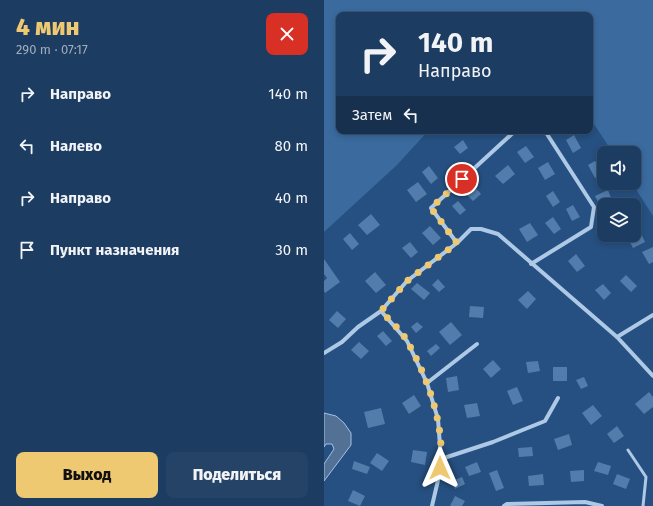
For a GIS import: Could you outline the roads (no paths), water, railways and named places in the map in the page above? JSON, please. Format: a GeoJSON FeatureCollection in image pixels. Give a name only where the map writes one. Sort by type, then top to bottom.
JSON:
{"type":"FeatureCollection","features":[{"type":"Feature","properties":{"kind":"street"},"geometry":{"type":"LineString","coordinates":[[457,243],[431,208],[512,134]]}},
{"type":"Feature","properties":{"kind":"street"},"geometry":{"type":"LineString","coordinates":[[531,264],[591,227],[594,207],[547,134]]}},
{"type":"Feature","properties":{"kind":"street"},"geometry":{"type":"LineString","coordinates":[[324,353],[342,342],[358,327],[381,311],[407,281],[457,243],[471,229],[480,229],[498,234],[617,337],[653,376]]}},
{"type":"Feature","properties":{"kind":"street"},"geometry":{"type":"LineString","coordinates":[[381,311],[407,340],[427,383],[438,419],[441,459],[439,476],[432,506]]}},
{"type":"Feature","properties":{"kind":"street"},"geometry":{"type":"LineString","coordinates":[[617,337],[653,315]]}},
{"type":"Feature","properties":{"kind":"street"},"geometry":{"type":"LineString","coordinates":[[427,383],[477,344]]}},
{"type":"Feature","properties":{"kind":"street"},"geometry":{"type":"LineString","coordinates":[[441,459],[493,442],[545,421],[558,398]]}},
{"type":"Feature","properties":{"kind":"street"},"geometry":{"type":"LineString","coordinates":[[504,506],[507,504],[554,504],[585,502],[602,506]]}},
{"type":"Feature","properties":{"kind":"lane"},"geometry":{"type":"LineString","coordinates":[[628,450],[646,477],[643,506]]}}]}
